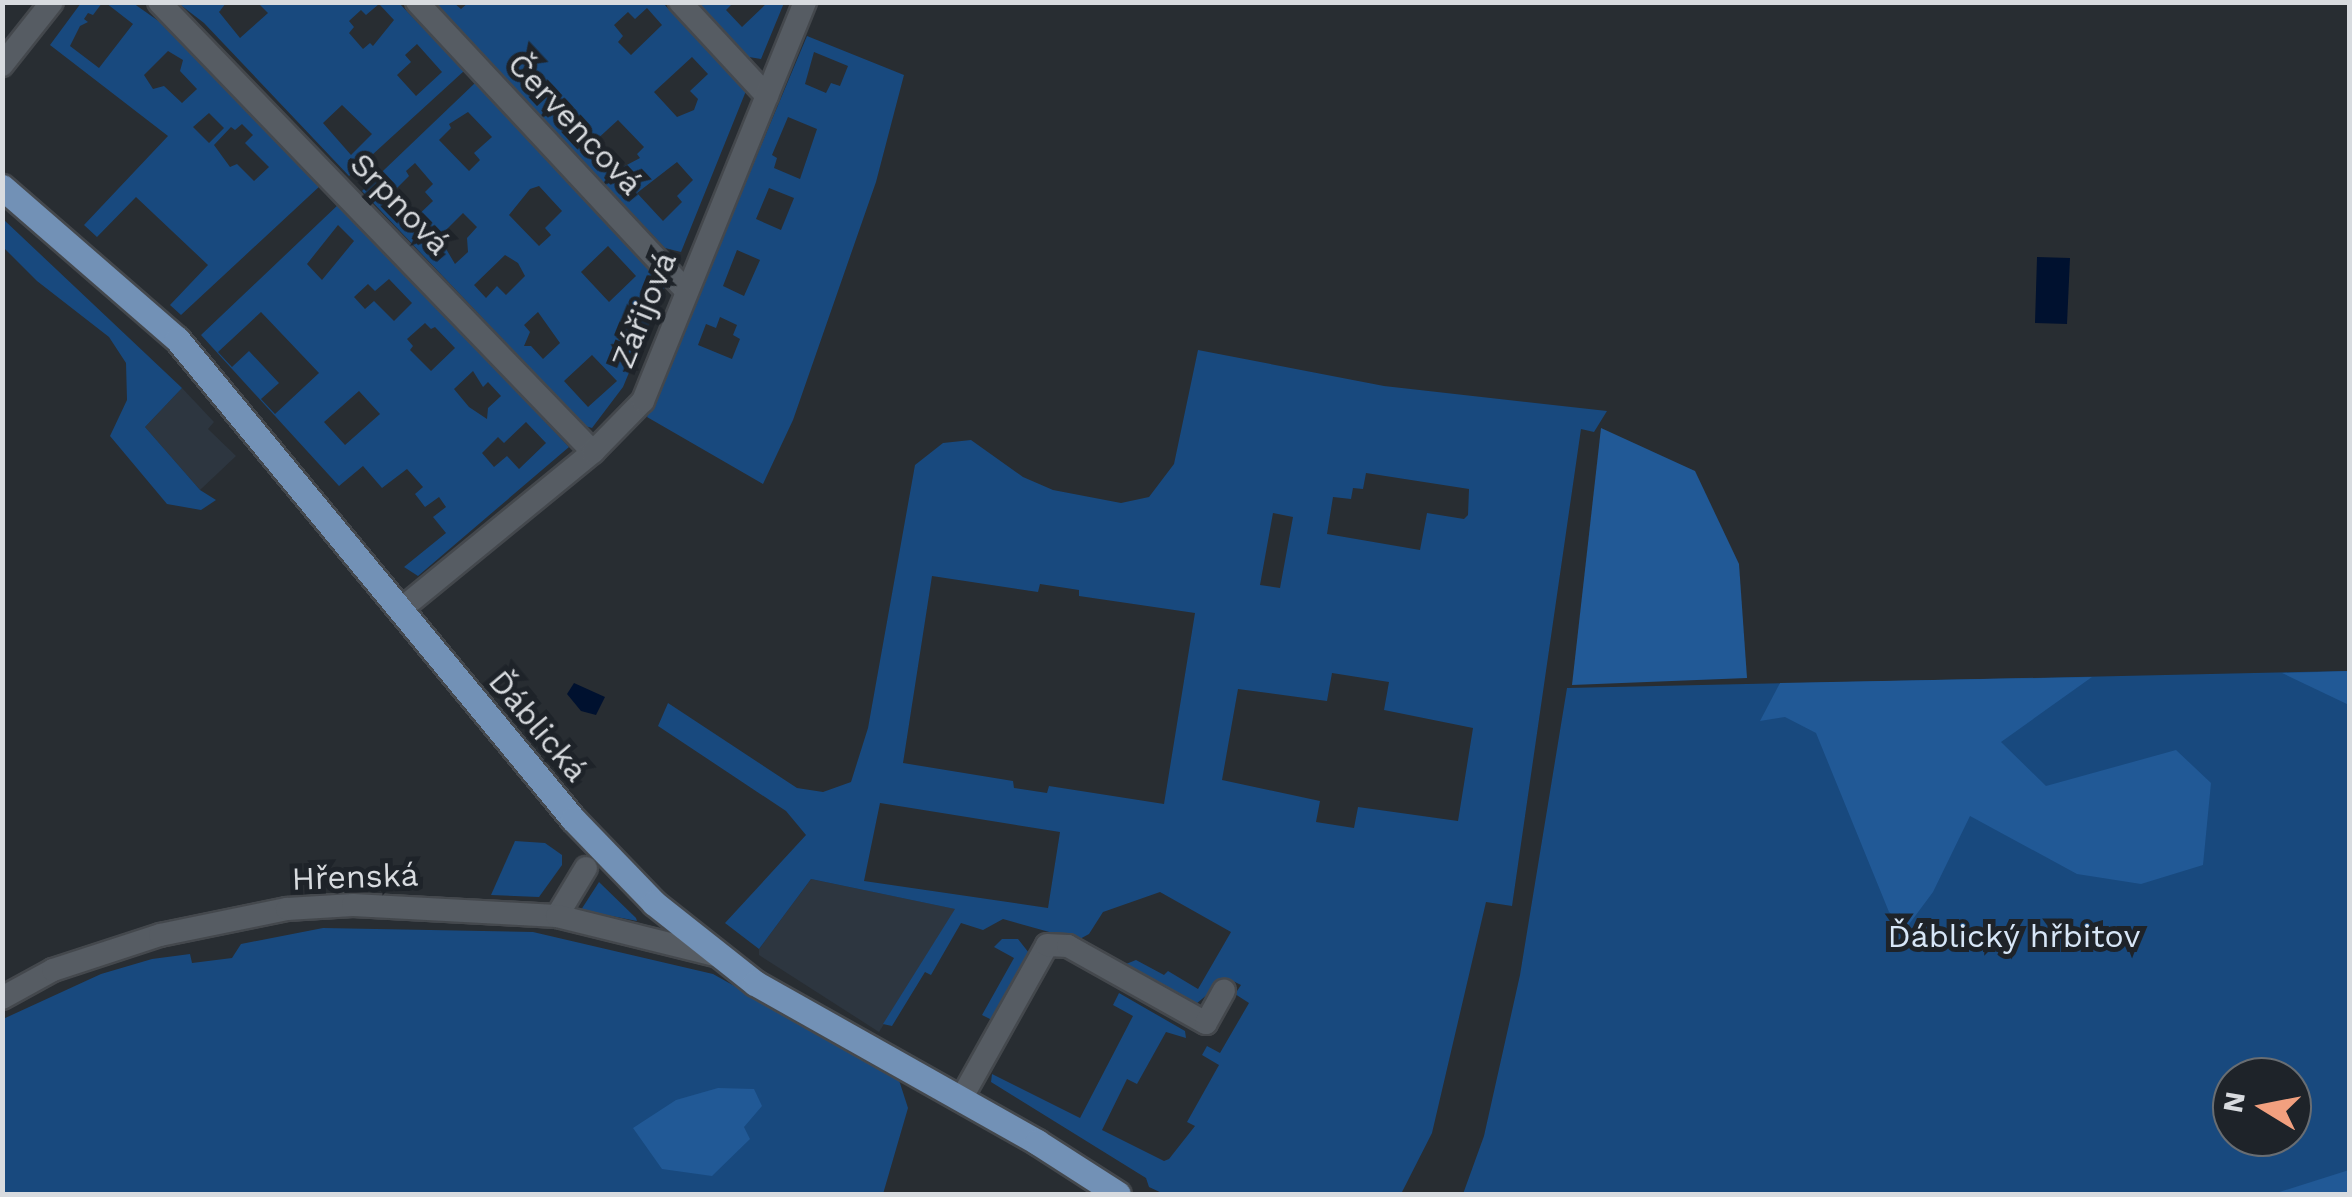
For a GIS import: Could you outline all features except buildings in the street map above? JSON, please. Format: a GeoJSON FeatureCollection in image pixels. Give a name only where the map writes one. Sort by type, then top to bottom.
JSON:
{"type":"FeatureCollection","features":[{"type":"Feature","properties":{"kind":"main road","name":"Ďáblická"},"geometry":{"type":"LineString","coordinates":[[2,187],[177,339],[602,852],[654,904],[719,956],[815,1020],[961,1100],[1118,1194]]}},
{"type":"Feature","properties":{"kind":"street"},"geometry":{"type":"LineString","coordinates":[[2,66],[52,2]]}},
{"type":"Feature","properties":{"kind":"street","name":"Srpnová"},"geometry":{"type":"LineString","coordinates":[[159,2],[594,452]]}},
{"type":"Feature","properties":{"kind":"street","name":"Červencová"},"geometry":{"type":"LineString","coordinates":[[416,2],[686,290]]}},
{"type":"Feature","properties":{"kind":"street"},"geometry":{"type":"LineString","coordinates":[[680,2],[767,96]]}},
{"type":"Feature","properties":{"kind":"street","name":"Zářijová"},"geometry":{"type":"LineString","coordinates":[[400,610],[594,452],[643,401],[805,2]]}},
{"type":"Feature","properties":{"kind":"street"},"geometry":{"type":"LineString","coordinates":[[557,916],[586,868]]}},
{"type":"Feature","properties":{"kind":"street","name":"Hřenská"},"geometry":{"type":"LineString","coordinates":[[2,998],[53,970],[129,945],[287,909],[403,905],[557,916],[719,956]]}},
{"type":"Feature","properties":{"kind":"street"},"geometry":{"type":"LineString","coordinates":[[961,1100],[1047,945],[1068,946],[1206,1024],[1224,990]]}},
{"type":"Feature","properties":{"kind":"shaded area"},"geometry":{"type":"Polygon","coordinates":[[[2037,257],[2070,258],[2067,324],[2035,323],[2037,257]]]}},
{"type":"Feature","properties":{"kind":"shaded area"},"geometry":{"type":"Polygon","coordinates":[[[182,388],[214,422],[208,429],[236,456],[200,490],[145,427],[182,388]]]}},
{"type":"Feature","properties":{"kind":"shaded area"},"geometry":{"type":"Polygon","coordinates":[[[1601,428],[1695,471],[1739,564],[1747,678],[1572,685],[1601,428]]]}},
{"type":"Feature","properties":{"kind":"shaded area"},"geometry":{"type":"Polygon","coordinates":[[[2349,671],[2349,705],[2282,673],[2349,671]]]}},
{"type":"Feature","properties":{"kind":"shaded area"},"geometry":{"type":"Polygon","coordinates":[[[2092,677],[2001,742],[2046,786],[2176,750],[2211,783],[2203,865],[2141,884],[2077,874],[1970,816],[1933,892],[1907,927],[1889,912],[1816,733],[1785,717],[1760,721],[1780,683],[2092,677]]]}},
{"type":"Feature","properties":{"kind":"shaded area"},"geometry":{"type":"Polygon","coordinates":[[[574,683],[605,697],[596,715],[581,711],[567,694],[574,683]]]}},
{"type":"Feature","properties":{"kind":"shaded area"},"geometry":{"type":"Polygon","coordinates":[[[811,879],[956,909],[879,1032],[759,955],[759,949],[811,879]]]}},
{"type":"Feature","properties":{"kind":"shaded area"},"geometry":{"type":"Polygon","coordinates":[[[718,1088],[754,1089],[762,1106],[744,1127],[750,1139],[712,1176],[662,1169],[633,1128],[676,1100],[718,1088]]]}},
{"type":"Feature","properties":{"kind":"shaded area"},"geometry":{"type":"Polygon","coordinates":[[[2349,1170],[2349,1194],[2273,1194],[2349,1170]]]}},
{"type":"Feature","properties":{"kind":"green space"},"geometry":{"type":"Polygon","coordinates":[[[469,2],[663,3],[746,91],[681,252],[665,248],[433,3],[454,3],[461,9],[469,2]],[[647,8],[635,19],[628,12],[614,25],[623,36],[618,42],[631,55],[662,25],[647,8]],[[692,57],[654,92],[677,117],[694,110],[698,99],[690,91],[708,74],[692,57]],[[618,120],[594,142],[621,168],[640,158],[637,154],[644,147],[618,120]],[[677,162],[637,193],[663,221],[682,202],[677,196],[693,180],[677,162]]]}},
{"type":"Feature","properties":{"kind":"green space"},"geometry":{"type":"Polygon","coordinates":[[[81,3],[102,3],[93,15],[88,13],[84,19],[88,22],[80,26],[70,46],[99,68],[133,24],[106,3],[133,3],[167,27],[321,185],[181,315],[170,305],[208,265],[136,197],[97,237],[84,225],[168,136],[50,45],[81,3]],[[168,51],[144,75],[153,89],[164,86],[182,103],[197,89],[180,71],[183,60],[168,51]],[[209,113],[193,127],[209,143],[224,128],[209,113]],[[242,124],[235,130],[231,127],[214,145],[230,167],[237,164],[254,181],[269,167],[245,143],[253,135],[242,124]]]}},
{"type":"Feature","properties":{"kind":"green space"},"geometry":{"type":"Polygon","coordinates":[[[178,3],[226,3],[219,12],[240,38],[268,13],[258,3],[399,3],[464,71],[349,176],[204,23],[178,3]],[[379,4],[366,15],[361,10],[349,21],[354,27],[349,33],[363,49],[370,43],[373,46],[394,20],[379,4]],[[417,44],[405,55],[411,62],[397,75],[416,96],[442,72],[417,44]],[[342,105],[323,123],[351,155],[372,134],[342,105]]]}},
{"type":"Feature","properties":{"kind":"green space"},"geometry":{"type":"Polygon","coordinates":[[[698,3],[733,3],[726,10],[742,27],[767,3],[784,3],[761,59],[749,57],[698,3]]]}},
{"type":"Feature","properties":{"kind":"green space"},"geometry":{"type":"Polygon","coordinates":[[[807,36],[904,75],[876,182],[793,420],[763,484],[647,417],[807,36]],[[814,52],[805,84],[826,93],[831,83],[840,86],[848,66],[814,52]],[[788,117],[772,155],[777,158],[774,168],[800,179],[817,129],[788,117]],[[769,188],[756,219],[781,230],[794,198],[769,188]],[[737,250],[723,286],[744,296],[760,260],[737,250]],[[720,317],[716,328],[706,324],[698,345],[732,359],[740,339],[733,335],[737,325],[720,317]]]}},
{"type":"Feature","properties":{"kind":"green space"},"geometry":{"type":"Polygon","coordinates":[[[475,83],[666,284],[623,387],[592,428],[585,426],[362,191],[475,83]],[[468,112],[449,124],[451,128],[439,140],[469,171],[480,160],[474,153],[492,137],[468,112]],[[415,163],[406,171],[409,176],[394,191],[413,220],[433,201],[425,192],[433,184],[415,163]],[[539,186],[530,189],[509,215],[539,246],[551,235],[545,228],[562,211],[539,186]],[[463,213],[439,237],[455,264],[468,252],[467,238],[477,227],[463,213]],[[608,246],[581,272],[609,302],[636,276],[608,246]],[[505,255],[474,285],[486,298],[497,286],[506,295],[525,276],[518,263],[505,255]],[[538,312],[524,325],[530,332],[524,346],[531,346],[543,359],[560,343],[538,312]],[[592,355],[564,381],[588,407],[617,381],[592,355]]]}},
{"type":"Feature","properties":{"kind":"green space"},"geometry":{"type":"Polygon","coordinates":[[[340,203],[569,447],[418,576],[404,567],[446,533],[433,517],[446,507],[439,497],[425,507],[415,494],[423,487],[407,469],[382,488],[363,466],[339,486],[201,335],[340,203]],[[338,225],[307,264],[322,280],[354,241],[338,225]],[[389,279],[375,291],[368,284],[354,297],[365,309],[374,301],[394,321],[412,303],[389,279]],[[261,312],[218,352],[232,367],[249,351],[279,383],[261,399],[275,414],[319,373],[261,312]],[[425,323],[407,339],[413,346],[410,350],[431,371],[455,348],[435,327],[431,329],[425,323]],[[473,371],[454,389],[469,407],[487,419],[488,408],[501,396],[488,382],[483,387],[473,371]],[[359,391],[324,422],[345,445],[380,414],[359,391]],[[526,422],[504,443],[498,437],[482,453],[494,467],[507,456],[519,469],[546,443],[526,422]]]}},
{"type":"Feature","properties":{"kind":"green space"},"geometry":{"type":"Polygon","coordinates":[[[3,219],[182,388],[145,427],[200,490],[216,500],[201,510],[167,504],[110,436],[127,400],[126,363],[109,337],[37,281],[3,247],[3,219]]]}},
{"type":"Feature","properties":{"kind":"green space"},"geometry":{"type":"Polygon","coordinates":[[[1198,350],[1384,386],[1607,411],[1594,432],[1581,429],[1512,906],[1486,902],[1432,1133],[1401,1194],[1164,1194],[1149,1187],[1146,1178],[991,1082],[992,1074],[1080,1118],[1133,1016],[1113,1005],[1119,993],[1185,1031],[1186,1038],[1166,1032],[1137,1084],[1127,1079],[1102,1130],[1164,1161],[1169,1159],[1195,1126],[1187,1122],[1219,1065],[1202,1055],[1207,1046],[1220,1053],[1249,1003],[1235,994],[1241,985],[1227,978],[1196,1004],[1126,964],[1136,960],[1164,975],[1168,971],[1198,989],[1231,932],[1160,892],[1103,912],[1089,934],[1078,940],[1003,919],[983,930],[961,923],[931,975],[925,972],[892,1026],[883,1024],[955,909],[811,879],[759,949],[725,923],[806,835],[786,811],[658,726],[668,703],[797,788],[823,792],[851,782],[868,728],[915,465],[943,443],[971,440],[1023,477],[1053,490],[1121,503],[1149,497],[1174,464],[1198,350]],[[1366,473],[1363,489],[1353,488],[1351,499],[1333,497],[1327,534],[1420,550],[1427,513],[1464,519],[1468,515],[1469,489],[1366,473]],[[1273,513],[1260,585],[1280,588],[1293,517],[1273,513]],[[932,576],[903,763],[1013,781],[1014,788],[1047,793],[1049,786],[1164,804],[1195,613],[1079,596],[1079,590],[1040,584],[1038,592],[932,576]],[[1332,673],[1327,701],[1238,689],[1222,780],[1320,801],[1316,822],[1354,828],[1358,807],[1458,821],[1473,728],[1384,710],[1389,682],[1332,673]],[[880,803],[864,881],[1048,908],[1060,832],[880,803]]]}},
{"type":"Feature","properties":{"kind":"green space","name":"Ďáblický hřbitov"},"geometry":{"type":"Polygon","coordinates":[[[2349,671],[2349,1194],[1463,1194],[1484,1136],[1520,975],[1567,688],[2349,671]]]}},
{"type":"Feature","properties":{"kind":"green space"},"geometry":{"type":"Polygon","coordinates":[[[515,841],[545,843],[562,855],[562,865],[539,897],[491,895],[515,841]]]}},
{"type":"Feature","properties":{"kind":"green space"},"geometry":{"type":"Polygon","coordinates":[[[599,882],[636,918],[637,921],[581,910],[599,882]]]}},
{"type":"Feature","properties":{"kind":"green space"},"geometry":{"type":"Polygon","coordinates":[[[323,928],[533,932],[713,974],[898,1077],[908,1108],[883,1194],[3,1194],[3,1019],[101,974],[152,959],[190,954],[192,963],[232,958],[241,944],[323,928]]]}},
{"type":"Feature","properties":{"kind":"green space"},"geometry":{"type":"Polygon","coordinates":[[[1002,939],[1018,939],[1029,953],[996,1022],[982,1015],[1014,958],[994,947],[1002,939]]]}}]}
